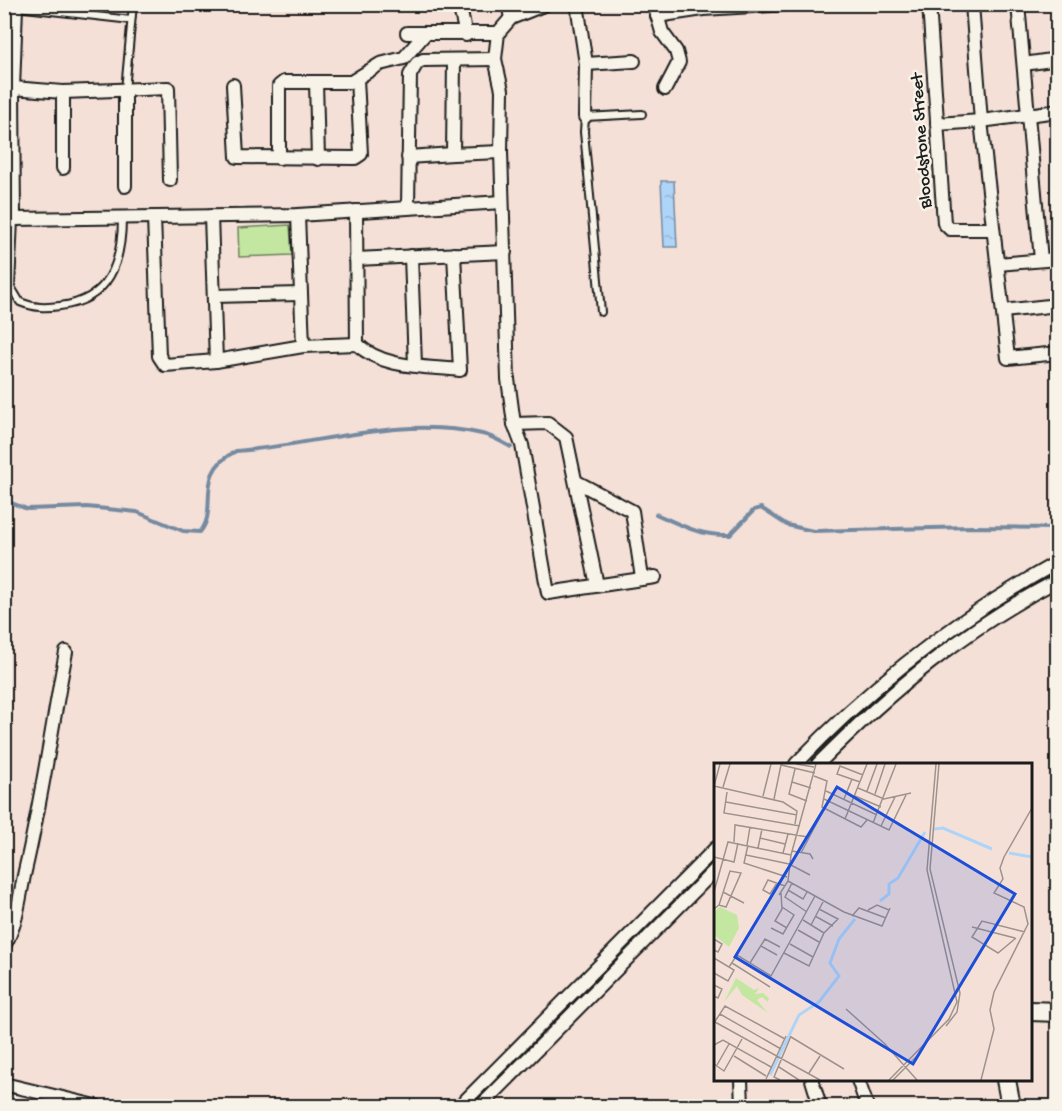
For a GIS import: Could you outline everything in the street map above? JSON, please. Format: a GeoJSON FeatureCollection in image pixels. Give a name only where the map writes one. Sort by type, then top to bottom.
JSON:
{"type":"FeatureCollection","features":[{"type":"Feature","properties":{"kind":"street"},"geometry":{"type":"LineString","coordinates":[[459,4],[466,35]]}},
{"type":"Feature","properties":{"kind":"street"},"geometry":{"type":"LineString","coordinates":[[508,4],[511,18]]}},
{"type":"Feature","properties":{"kind":"street"},"geometry":{"type":"LineString","coordinates":[[546,4],[511,18],[498,33],[495,59],[502,90],[502,202],[508,379],[514,424],[522,445],[548,593],[655,577]]}},
{"type":"Feature","properties":{"kind":"street"},"geometry":{"type":"LineString","coordinates":[[577,4],[586,64],[585,117]]}},
{"type":"Feature","properties":{"kind":"street"},"geometry":{"type":"LineString","coordinates":[[665,89],[679,62],[676,51],[662,32],[656,10],[788,4]]}},
{"type":"Feature","properties":{"kind":"street","name":"Bloodstone Street"},"geometry":{"type":"LineString","coordinates":[[929,4],[944,223],[950,229],[993,229]]}},
{"type":"Feature","properties":{"kind":"street"},"geometry":{"type":"LineString","coordinates":[[972,4],[981,122],[1008,358],[1058,353]]}},
{"type":"Feature","properties":{"kind":"street"},"geometry":{"type":"LineString","coordinates":[[1018,4],[1041,260]]}},
{"type":"Feature","properties":{"kind":"street"},"geometry":{"type":"LineString","coordinates":[[10,7],[14,219],[298,215],[408,206],[502,202]]}},
{"type":"Feature","properties":{"kind":"street"},"geometry":{"type":"LineString","coordinates":[[407,33],[466,35],[498,33]]}},
{"type":"Feature","properties":{"kind":"street"},"geometry":{"type":"LineString","coordinates":[[279,158],[277,89],[284,82],[351,82],[380,64],[405,58],[424,35]]}},
{"type":"Feature","properties":{"kind":"street"},"geometry":{"type":"LineString","coordinates":[[408,206],[410,75],[417,63],[423,60],[495,59]]}},
{"type":"Feature","properties":{"kind":"street"},"geometry":{"type":"LineString","coordinates":[[1024,64],[1058,59]]}},
{"type":"Feature","properties":{"kind":"street"},"geometry":{"type":"LineString","coordinates":[[453,154],[454,60]]}},
{"type":"Feature","properties":{"kind":"street"},"geometry":{"type":"LineString","coordinates":[[586,64],[634,61]]}},
{"type":"Feature","properties":{"kind":"street"},"geometry":{"type":"LineString","coordinates":[[233,85],[237,157],[354,158],[361,154],[357,79]]}},
{"type":"Feature","properties":{"kind":"street"},"geometry":{"type":"LineString","coordinates":[[316,82],[318,159]]}},
{"type":"Feature","properties":{"kind":"street"},"geometry":{"type":"LineString","coordinates":[[13,88],[63,92],[168,88],[171,180]]}},
{"type":"Feature","properties":{"kind":"street"},"geometry":{"type":"LineString","coordinates":[[125,91],[125,186]]}},
{"type":"Feature","properties":{"kind":"street"},"geometry":{"type":"LineString","coordinates":[[63,92],[63,168]]}},
{"type":"Feature","properties":{"kind":"street"},"geometry":{"type":"LineString","coordinates":[[937,124],[981,122],[1058,111]]}},
{"type":"Feature","properties":{"kind":"street"},"geometry":{"type":"LineString","coordinates":[[408,157],[501,152]]}},
{"type":"Feature","properties":{"kind":"street"},"geometry":{"type":"LineString","coordinates":[[356,211],[357,344]]}},
{"type":"Feature","properties":{"kind":"street"},"geometry":{"type":"LineString","coordinates":[[298,215],[303,346]]}},
{"type":"Feature","properties":{"kind":"street"},"geometry":{"type":"LineString","coordinates":[[211,216],[216,360]]}},
{"type":"Feature","properties":{"kind":"street"},"geometry":{"type":"LineString","coordinates":[[153,217],[159,356],[165,365],[216,360],[303,346],[357,344],[369,355],[382,361],[460,370],[454,254]]}},
{"type":"Feature","properties":{"kind":"street"},"geometry":{"type":"LineString","coordinates":[[356,259],[505,252]]}},
{"type":"Feature","properties":{"kind":"street"},"geometry":{"type":"LineString","coordinates":[[411,256],[415,365]]}},
{"type":"Feature","properties":{"kind":"street"},"geometry":{"type":"LineString","coordinates":[[999,264],[1058,259]]}},
{"type":"Feature","properties":{"kind":"street"},"geometry":{"type":"LineString","coordinates":[[215,296],[300,294]]}},
{"type":"Feature","properties":{"kind":"street"},"geometry":{"type":"LineString","coordinates":[[1003,311],[1058,306]]}},
{"type":"Feature","properties":{"kind":"street"},"geometry":{"type":"LineString","coordinates":[[514,424],[548,423],[566,437],[597,585]]}},
{"type":"Feature","properties":{"kind":"street"},"geometry":{"type":"LineString","coordinates":[[577,482],[632,511],[642,578]]}},
{"type":"Feature","properties":{"kind":"street"},"geometry":{"type":"LineString","coordinates":[[798,763],[830,729],[896,669],[959,622],[1058,562]]}},
{"type":"Feature","properties":{"kind":"street"},"geometry":{"type":"LineString","coordinates":[[820,763],[877,706],[940,653],[996,613],[1058,580]]}},
{"type":"Feature","properties":{"kind":"street"},"geometry":{"type":"LineString","coordinates":[[4,946],[15,929],[25,873],[37,826],[46,754],[66,652]]}},
{"type":"Feature","properties":{"kind":"street"},"geometry":{"type":"LineString","coordinates":[[460,1107],[714,850]]}},
{"type":"Feature","properties":{"kind":"street"},"geometry":{"type":"LineString","coordinates":[[482,1107],[714,871]]}},
{"type":"Feature","properties":{"kind":"street"},"geometry":{"type":"LineString","coordinates":[[1032,1011],[1058,1012]]}},
{"type":"Feature","properties":{"kind":"street"},"geometry":{"type":"LineString","coordinates":[[741,1081],[742,1107]]}},
{"type":"Feature","properties":{"kind":"street"},"geometry":{"type":"LineString","coordinates":[[812,1081],[820,1107]]}},
{"type":"Feature","properties":{"kind":"street"},"geometry":{"type":"LineString","coordinates":[[858,1081],[867,1107]]}},
{"type":"Feature","properties":{"kind":"street"},"geometry":{"type":"LineString","coordinates":[[1006,1081],[1011,1107]]}},
{"type":"Feature","properties":{"kind":"street"},"geometry":{"type":"LineString","coordinates":[[4,1084],[96,1107]]}},
{"type":"Feature","properties":{"kind":"street"},"geometry":{"type":"LineString","coordinates":[[4,1099],[38,1107]]}},
{"type":"Feature","properties":{"kind":"lane"},"geometry":{"type":"LineString","coordinates":[[125,91],[133,4]]}},
{"type":"Feature","properties":{"kind":"lane"},"geometry":{"type":"LineString","coordinates":[[10,7],[131,20]]}},
{"type":"Feature","properties":{"kind":"lane"},"geometry":{"type":"LineString","coordinates":[[601,312],[584,132],[585,117],[642,114]]}},
{"type":"Feature","properties":{"kind":"lane"},"geometry":{"type":"LineString","coordinates":[[14,219],[11,287],[20,302],[40,309],[75,304],[105,284],[118,261],[122,218]]}},
{"type":"Feature","properties":{"kind":"green space"},"geometry":{"type":"Polygon","coordinates":[[[290,225],[292,255],[239,257],[238,228],[290,225]]]}},
{"type":"Feature","properties":{"kind":"water"},"geometry":{"type":"Polygon","coordinates":[[[661,181],[674,181],[677,247],[664,247],[661,181]]]}},
{"type":"Feature","properties":{"kind":"waterway"},"geometry":{"type":"LineString","coordinates":[[4,500],[27,509],[87,507],[137,512],[183,531],[200,532],[208,513],[209,491],[215,470],[223,460],[236,451],[390,429],[421,428],[451,429],[482,434],[511,447]]}},
{"type":"Feature","properties":{"kind":"waterway"},"geometry":{"type":"LineString","coordinates":[[656,514],[692,529],[719,535],[730,535],[754,510],[761,508],[787,525],[813,531],[972,527],[1058,528]]}}]}
